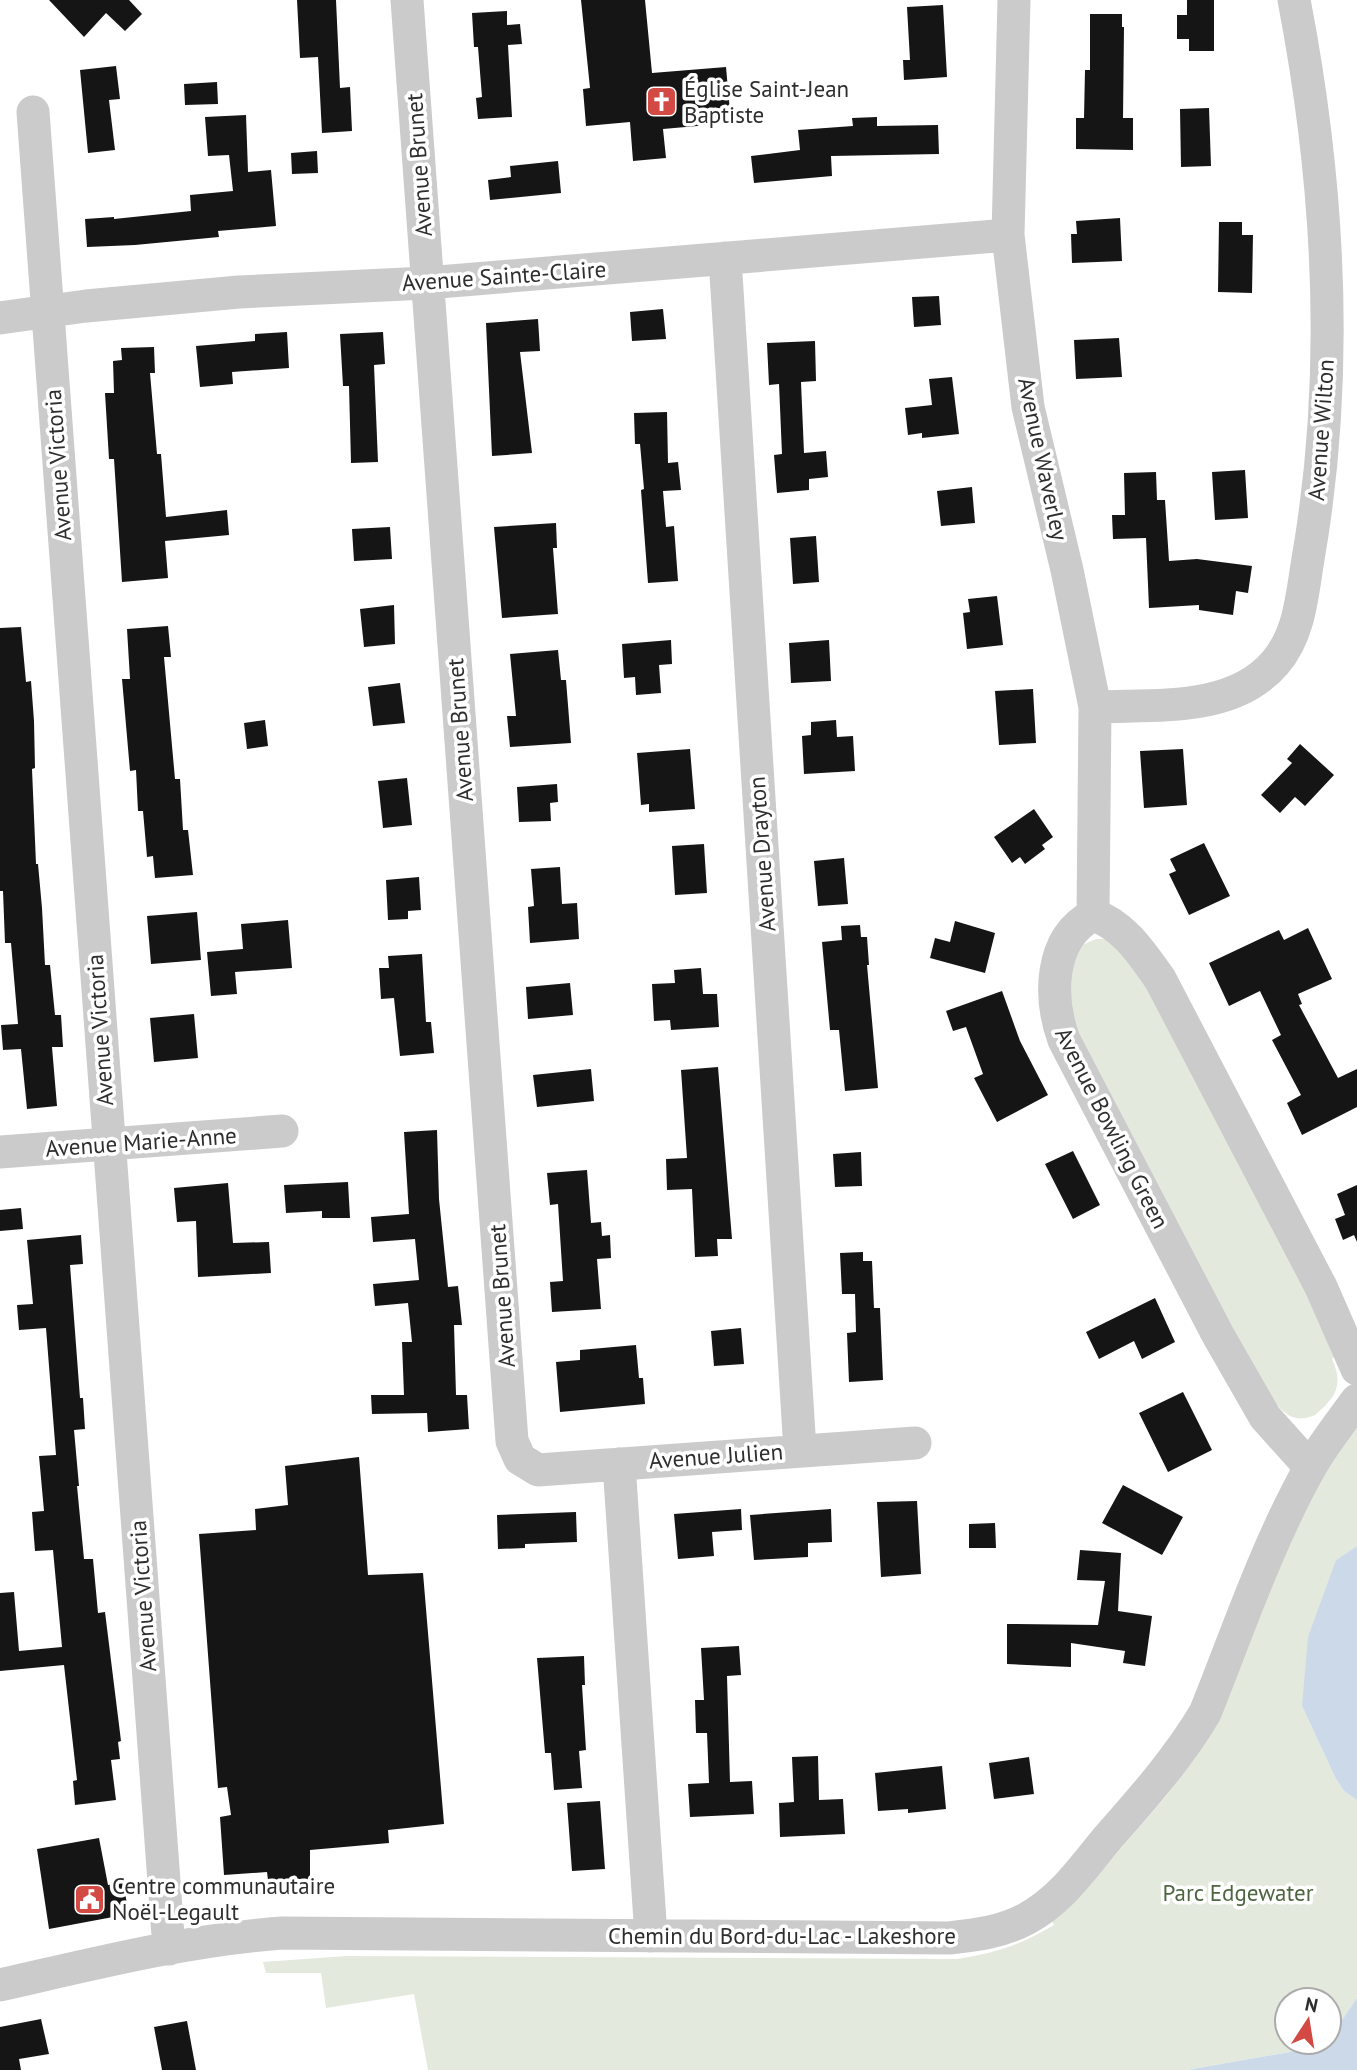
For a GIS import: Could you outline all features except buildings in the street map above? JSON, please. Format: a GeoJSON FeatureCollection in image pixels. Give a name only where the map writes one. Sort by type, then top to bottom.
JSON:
{"type":"FeatureCollection","features":[{"type":"Feature","properties":{"kind":"street","name":"Avenue Brunet"},"geometry":{"type":"LineString","coordinates":[[407,0],[512,1441],[520,1459]]}},
{"type":"Feature","properties":{"kind":"street","name":"Avenue Waverley"},"geometry":{"type":"LineString","coordinates":[[1014,0],[1008,235],[1028,407],[1067,570],[1095,707],[1093,915]]}},
{"type":"Feature","properties":{"kind":"street","name":"Avenue Wilton"},"geometry":{"type":"LineString","coordinates":[[1095,707],[1195,702],[1226,696],[1259,677],[1274,664],[1296,626],[1313,533],[1320,463],[1326,351],[1326,262],[1320,175],[1307,65],[1294,0]]}},
{"type":"Feature","properties":{"kind":"street","name":"Avenue Victoria"},"geometry":{"type":"LineString","coordinates":[[33,112],[169,1949]]}},
{"type":"Feature","properties":{"kind":"street","name":"Avenue Sainte-Claire"},"geometry":{"type":"LineString","coordinates":[[0,318],[86,306],[239,292],[426,283],[1008,235]]}},
{"type":"Feature","properties":{"kind":"street","name":"Avenue Drayton"},"geometry":{"type":"LineString","coordinates":[[725,258],[800,1450]]}},
{"type":"Feature","properties":{"kind":"street"},"geometry":{"type":"LineString","coordinates":[[1093,915],[1108,920],[1122,932],[1160,979],[1321,1287],[1357,1369]]}},
{"type":"Feature","properties":{"kind":"street","name":"Avenue Bowling Green"},"geometry":{"type":"LineString","coordinates":[[1093,915],[1082,921],[1073,932],[1056,968],[1054,1004],[1064,1041],[1218,1335],[1265,1417],[1310,1467]]}},
{"type":"Feature","properties":{"kind":"street","name":"Avenue Marie-Anne"},"geometry":{"type":"LineString","coordinates":[[0,1152],[282,1131]]}},
{"type":"Feature","properties":{"kind":"street","name":"Chemin du Bord-du-Lac - Lakeshore"},"geometry":{"type":"LineString","coordinates":[[0,1985],[169,1949],[282,1933],[949,1938],[1004,1929],[1050,1904],[1072,1882],[1166,1771],[1198,1724],[1278,1533],[1310,1467],[1357,1400]]}},
{"type":"Feature","properties":{"kind":"street","name":"Avenue Julien"},"geometry":{"type":"LineString","coordinates":[[520,1459],[538,1470],[915,1443]]}},
{"type":"Feature","properties":{"kind":"street"},"geometry":{"type":"LineString","coordinates":[[619,1464],[651,1936]]}},
{"type":"Feature","properties":{"kind":"green space"},"geometry":{"type":"Polygon","coordinates":[[[1096,939],[1109,939],[1132,958],[1296,1262],[1336,1355],[1332,1359],[1336,1368],[1336,1390],[1315,1415],[1299,1418],[1290,1416],[1277,1405],[1272,1408],[1080,1050],[1066,988],[1077,952],[1084,944],[1096,939]]]}},
{"type":"Feature","properties":{"kind":"green space","name":"Parc Edgewater"},"geometry":{"type":"Polygon","coordinates":[[[1357,1423],[1357,1546],[1336,1560],[1302,1706],[1335,1777],[1344,1791],[1357,1800],[1357,1998],[1343,2018],[1343,1986],[1273,1986],[1273,2055],[1187,2070],[428,2070],[414,1994],[326,2008],[321,1973],[266,1973],[263,1962],[347,1956],[957,1959],[996,1951],[1030,1938],[1054,1925],[1052,1921],[1098,1875],[1195,1758],[1226,1695],[1293,1525],[1357,1423]]]}},
{"type":"Feature","properties":{"kind":"water"},"geometry":{"type":"Polygon","coordinates":[[[1357,1546],[1357,1800],[1344,1791],[1335,1777],[1302,1706],[1308,1637],[1336,1560],[1357,1546]]]}},
{"type":"Feature","properties":{"kind":"water"},"geometry":{"type":"Polygon","coordinates":[[[1357,1998],[1357,2070],[1187,2070],[1273,2055],[1343,2056],[1343,2018],[1357,1998]]]}},
{"type":"Feature","properties":{"kind":"place","name":"Église Saint-Jean Baptiste"},"geometry":{"type":"Point","coordinates":[661,102]}},
{"type":"Feature","properties":{"kind":"place","name":"Centre communautaire Noël-Legault"},"geometry":{"type":"Point","coordinates":[89,1899]}}]}
